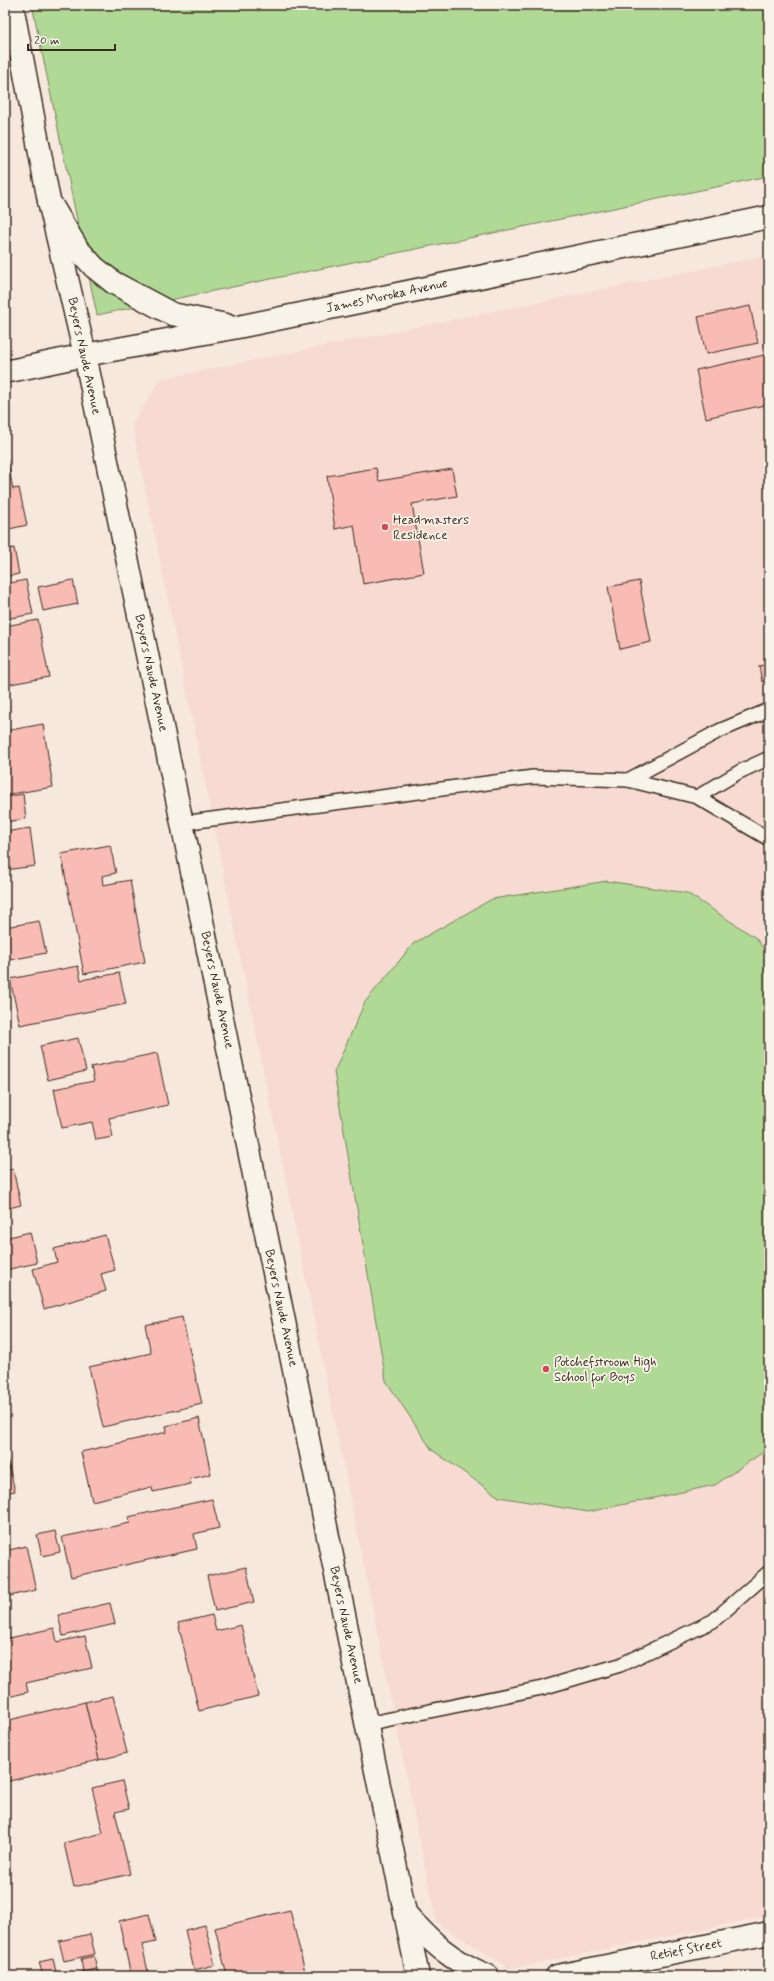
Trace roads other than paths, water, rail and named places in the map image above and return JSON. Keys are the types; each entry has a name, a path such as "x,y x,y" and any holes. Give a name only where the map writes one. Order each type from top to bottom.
{"street":[{"name":"Beyers Naude Avenue","path":"12,5 49,201 85,355 418,1976"},
{"path":"49,201 77,248 94,266 114,283 172,314 238,327"},
{"name":"James Moroka Avenue","path":"5,372 85,355 238,327 769,217"},
{"path":"405,1913 431,1941 449,1956 488,1976"},
{"name":"Retief Street","path":"557,1976 769,1933"}],"lane":[{"path":"628,780 719,731 769,710"},
{"path":"697,797 739,772 769,758"},
{"path":"182,822 533,777 628,780 697,797 769,839"},
{"path":"366,1724 542,1688 620,1665 714,1621 769,1572"}],"place":[{"name":"Headmasters Residence","path":"385,527"},
{"name":"Potchefstroom High School for Boys","path":"546,1369"}]}
